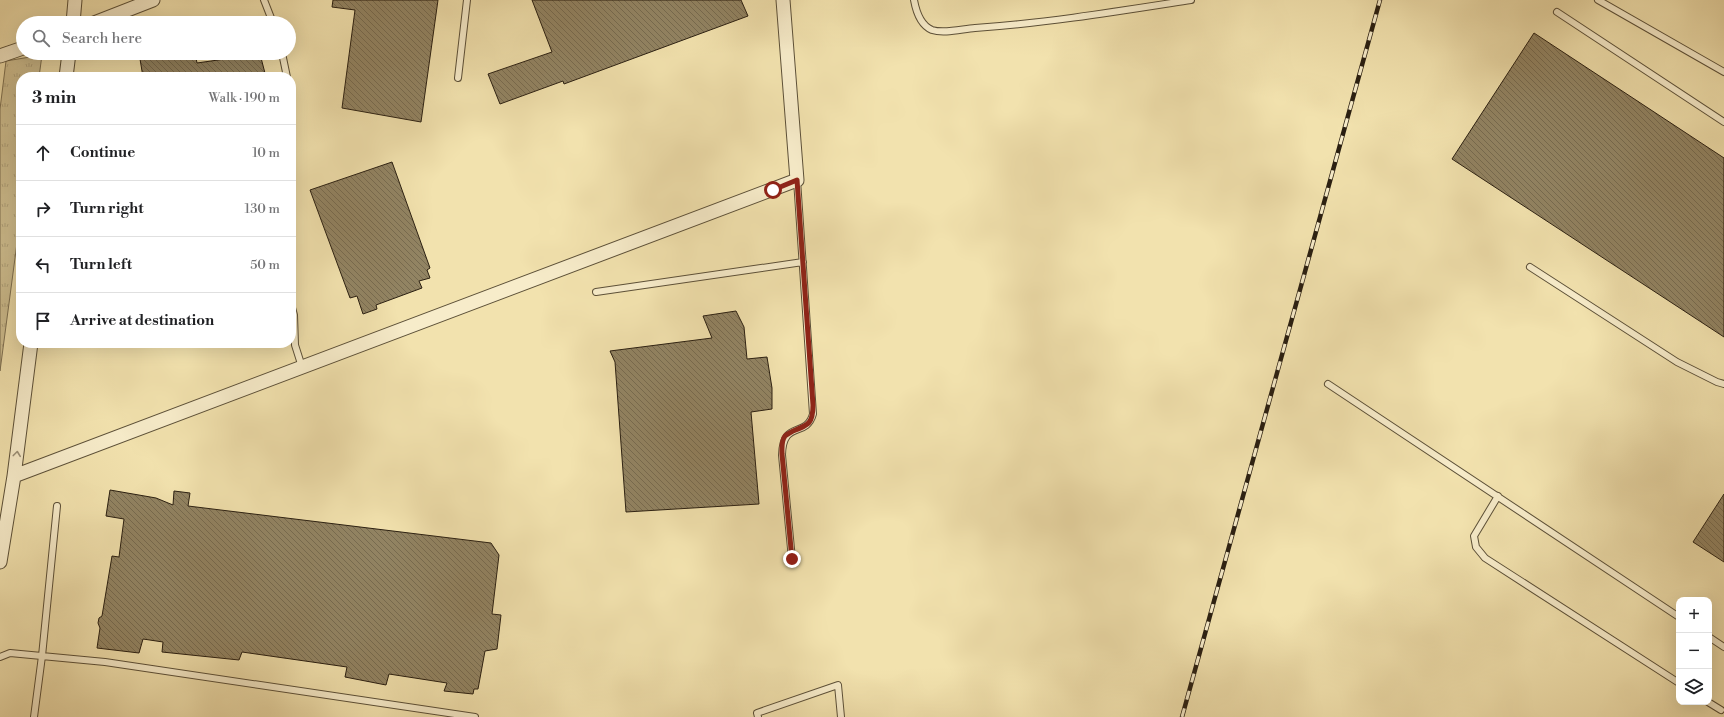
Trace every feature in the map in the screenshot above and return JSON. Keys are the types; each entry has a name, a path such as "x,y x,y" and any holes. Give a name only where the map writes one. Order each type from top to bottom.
{"street":[{"path":"74,16 75,0"},
{"path":"112,16 153,0"},
{"path":"14,476 797,180 783,0"},
{"path":"0,56 16,50"},
{"path":"67,72 68,60"},
{"path":"0,562 14,476 30,348"}],"lane":[{"path":"264,0 270,16"},
{"path":"458,78 467,0"},
{"path":"914,0 916,12 921,21 932,30 945,31 1002,26 1191,0"},
{"path":"1598,0 1724,72"},
{"path":"1557,12 1724,122"},
{"path":"283,60 286,72"},
{"path":"792,559 782,445 784,437 807,426 811,421 813,414 797,180"},
{"path":"596,292 803,262"},
{"path":"1530,268 1677,362 1724,384"},
{"path":"296,348 302,367"},
{"path":"1328,384 1676,615"},
{"path":"1498,496 1474,536 1476,547 1485,558 1676,681"},
{"path":"34,717 42,656 57,506"},
{"path":"1712,639 1724,646"},
{"path":"0,656 10,653 105,662 475,717"},
{"path":"758,717 757,713 838,685 841,717"},
{"path":"1712,704 1721,710"}],"green space":[{"path":"16,59 41,60 40,72 16,72 16,251 0,371 0,109 6,61"}],"building":[{"path":"333,0 438,0 421,122 342,108 355,10 332,7"},
{"path":"532,0 741,0 748,16 564,84 563,81 500,104 488,74 552,52"},
{"path":"1534,33 1724,158 1724,337 1452,159"},
{"path":"140,60 196,60 197,63 218,60 262,60 265,72 142,72"},
{"path":"392,162 430,268 427,270 430,278 419,281 422,288 376,305 377,309 363,314 357,296 350,298 310,190"},
{"path":"736,311 744,327 747,359 767,357 772,388 772,409 751,412 759,504 626,512 615,362 610,351 712,338 703,316"},
{"path":"110,490 156,498 173,505 174,491 190,493 188,506 491,543 499,555 492,614 501,615 497,649 485,651 478,689 474,689 473,694 444,691 447,683 389,674 386,685 345,677 347,667 242,652 239,660 162,652 163,642 143,639 139,653 97,648 100,628 98,623 99,618 102,616 112,556 119,557 124,519 106,516"},
{"path":"1724,494 1724,562 1693,542"}],"railway":[{"path":"1182,717 1380,0"}],"route":[{"path":"773,190 797,180 813,405 811,421 807,426 784,437 782,445 792,559"}]}
